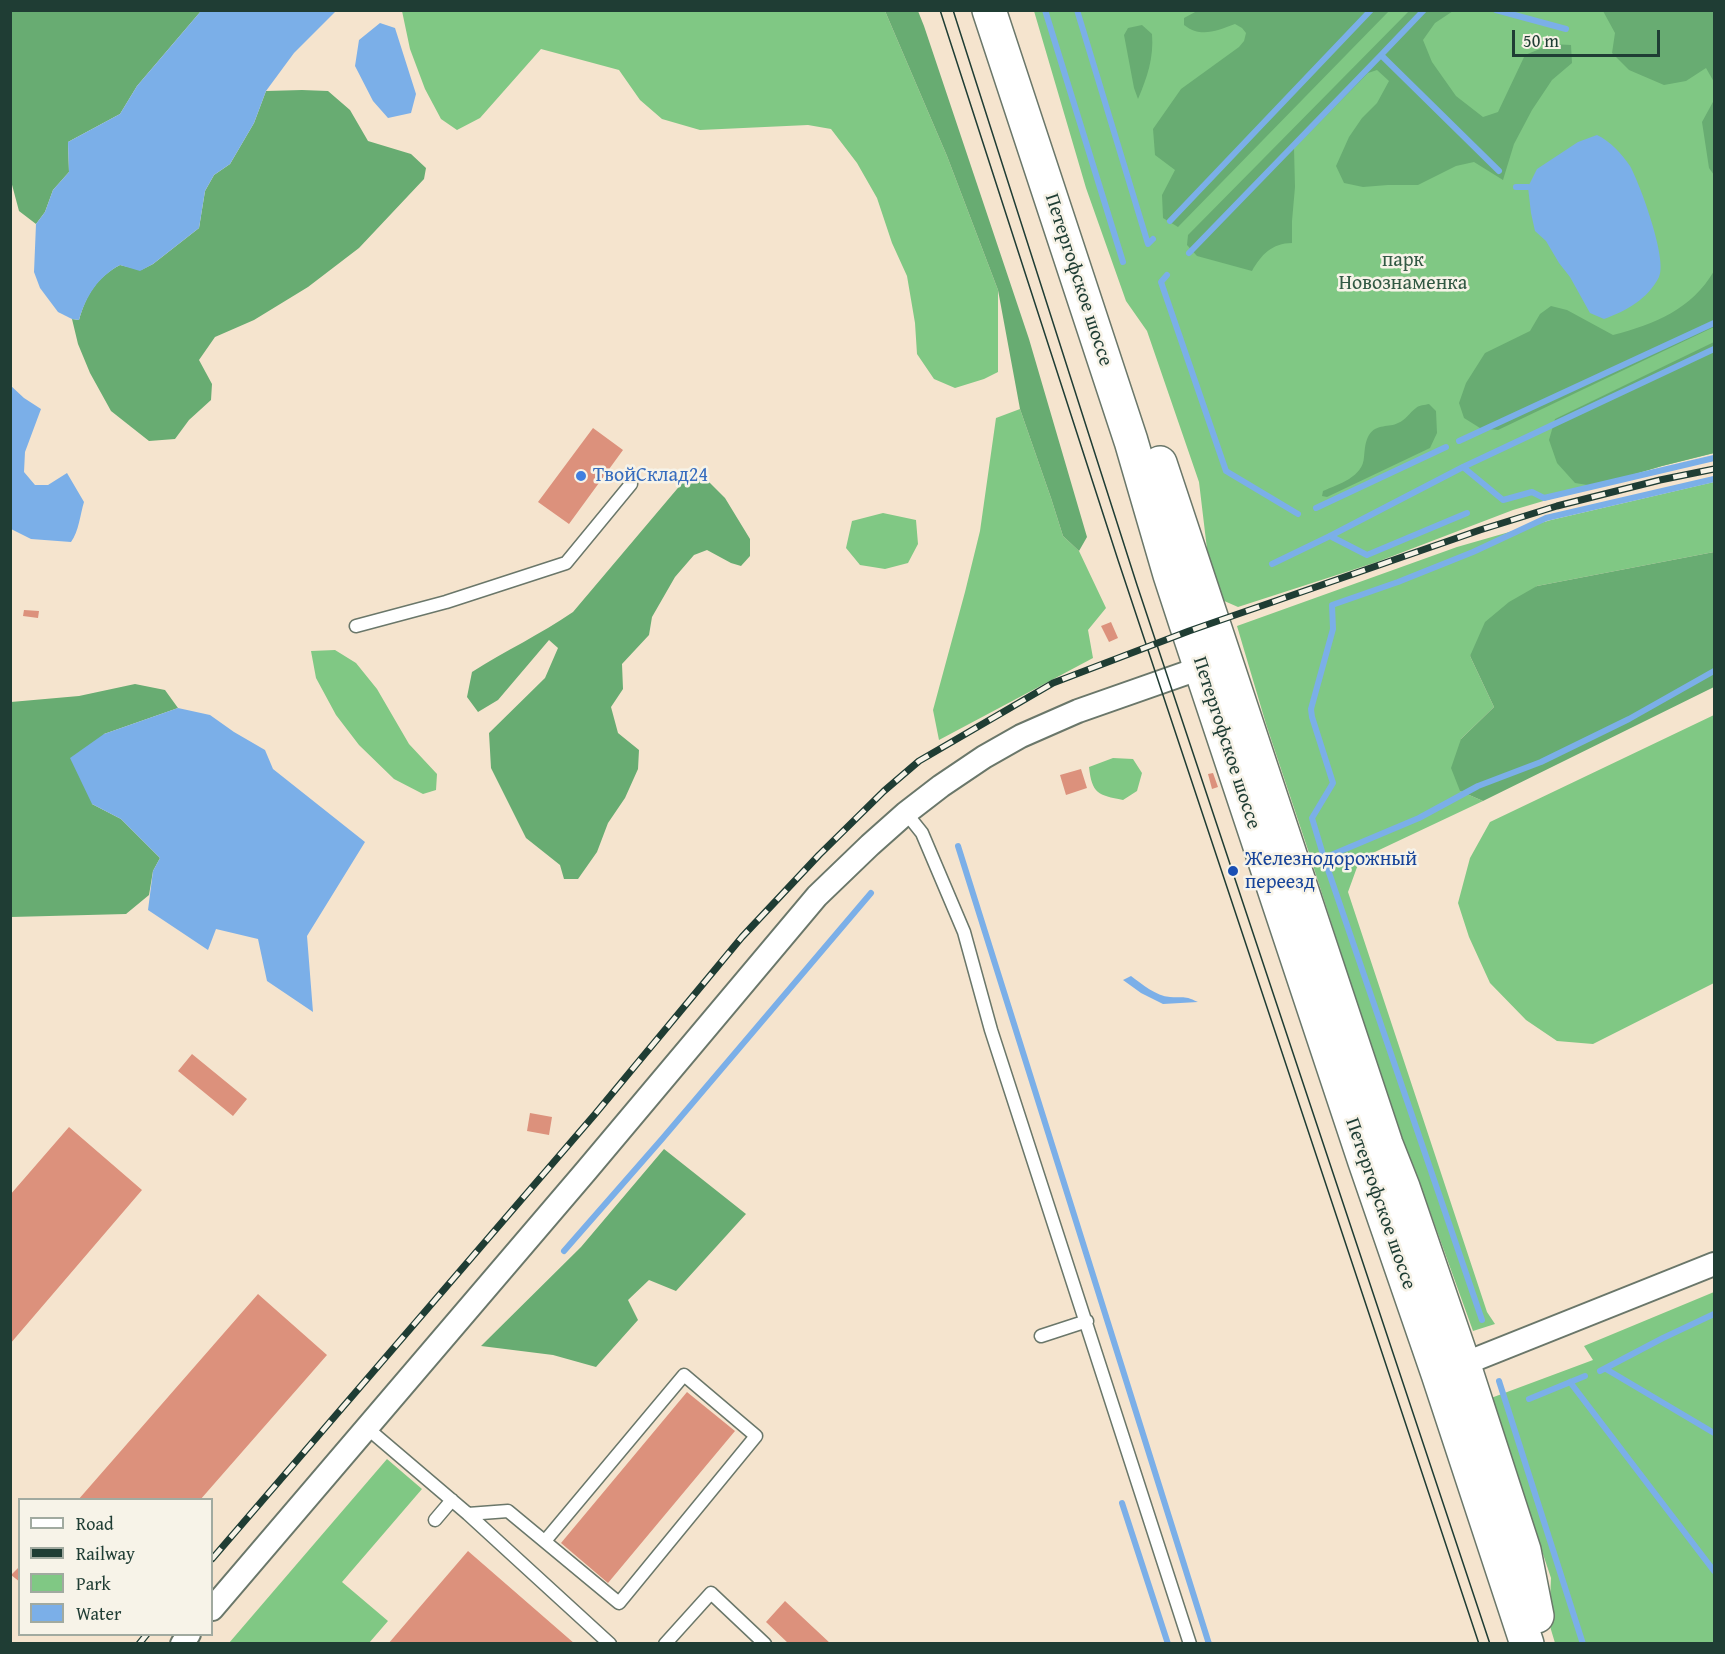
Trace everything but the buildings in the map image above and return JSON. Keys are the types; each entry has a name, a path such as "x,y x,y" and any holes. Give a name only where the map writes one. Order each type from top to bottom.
{"main road":[{"name":"Петергофское шоссе","path":"989,10 1124,418 1170,575 1213,664"},
{"name":"Петергофское шоссе","path":"1012,10 1365,1162 1524,1550 1537,1617 1546,1644"},
{"name":"Петергофское шоссе","path":"1451,1369 1527,1644"}],"street":[{"path":"213,1608 817,896 906,813 984,757 1021,736 1078,711 1213,664"},
{"path":"1451,1369 1714,1264"}],"lane":[{"path":"356,626 446,602 566,563 631,484"},
{"path":"906,813 922,833 964,932 991,1030 1190,1644"},
{"path":"1041,1336 1087,1321"},
{"path":"468,1514 508,1511 619,1603 756,1436 684,1375 545,1541"},
{"path":"367,1428 468,1514 610,1644"},
{"path":"435,1520 452,1500"},
{"path":"665,1644 711,1593 765,1644"}],"green space":[{"path":"1410,10 1453,11 1435,23 1423,40 1432,62 1456,96 1483,117 1498,112 1525,55 1552,44 1571,45 1572,63 1552,80 1532,110 1514,144 1503,180 1474,162 1456,166 1418,185 1363,187 1344,183 1336,166 1349,137 1362,118 1377,103 1389,81 1377,70 1368,73 1294,148 1295,187 1292,243 1279,245 1268,251 1252,271 1197,256 1187,245 1188,235"},
{"path":"11,11 201,11 137,86 120,114 68,142 69,172 53,190 45,212 36,224 19,211 11,181"},
{"path":"402,11 885,11 947,156 998,290 998,372 955,388 934,379 917,354 915,323 907,276 892,243 877,198 857,163 831,129 808,125 700,130 662,119 640,100 619,70 541,49 480,118 457,130 441,119 425,89 410,49"},
{"path":"885,11 918,11 924,26 1029,339 1087,537 1079,551 1063,536 1020,409 998,290 947,156"},
{"name":"парк Новознаменка","path":"1034,11 1714,11 1714,453 1513,510 1377,562 1238,607 1222,600 1207,549 1199,482 1147,331 1126,301 1086,188"},
{"path":"1197,11 1389,11 1178,227 1163,218 1162,195 1175,170 1155,155 1153,129 1181,89 1239,47 1246,33 1235,24 1209,32 1190,29 1184,25 1184,18"},
{"path":"1603,11 1714,11 1714,82 1706,68 1686,81 1664,85 1629,70 1612,53 1615,33"},
{"path":"1142,25 1152,34 1152,51 1147,76 1138,99 1124,35 1128,28"},
{"path":"266,91 328,91 350,110 368,141 411,154 426,168 424,179 359,248 308,287 254,320 215,337 199,360 212,384 211,400 189,420 175,439 149,441 111,411 90,373 78,344 72,319 79,320 85,303 105,275 120,265 141,270 153,264 199,228 205,191 214,175 230,164 254,123"},
{"path":"1714,100 1714,175 1709,168 1702,122"},
{"path":"1714,271 1714,327 1498,430 1480,428 1464,418 1459,403 1466,383 1485,353 1530,331 1540,314 1551,306 1567,310 1613,335 1643,326 1671,313 1695,295"},
{"path":"1714,342 1714,453 1594,486 1575,483 1557,463 1549,440 1555,419"},
{"path":"1429,404 1436,411 1437,433 1430,448 1327,497 1322,496 1323,491 1349,479 1359,470 1363,464 1367,440 1372,431 1401,422 1417,407"},
{"path":"1020,409 1063,536 1079,551 1106,608 1088,630 1093,658 939,740 933,710 980,531 996,418"},
{"path":"700,473 725,498 750,539 750,556 741,566 707,550 694,555 675,577 652,617 649,635 622,664 623,689 611,707 618,733 639,750 638,769 625,798 608,823 597,852 578,879 564,879 560,865 526,838 491,768 489,733 545,678 558,648 549,640 498,700 478,712 467,697 472,672 573,612 688,476"},
{"path":"1714,482 1714,552 1537,586 1470,656 1494,707 1461,739 1460,791 1483,801 1360,859 1348,892 1487,1312 1495,1324 1473,1331 1415,1170 1400,1138 1266,724 1237,626 1457,547 1551,520"},
{"path":"883,513 916,520 918,544 908,563 885,569 860,565 846,548 852,521"},
{"path":"1714,552 1714,687 1483,801 1460,791 1451,768 1461,739 1494,707 1470,656 1485,622 1509,602 1537,586"},
{"path":"335,650 356,663 377,689 409,744 437,774 436,790 423,794 394,779 359,745 336,715 316,678 311,651"},
{"path":"135,684 165,690 178,708 104,734 92,804 121,819 160,858 153,871 149,895 126,914 11,917 11,702 79,696"},
{"path":"1714,715 1714,983 1593,1044 1557,1041 1526,1020 1490,983 1469,937 1458,903 1470,858 1490,822"},
{"path":"1113,758 1133,759 1142,773 1137,791 1123,800 1098,792 1090,776 1089,767"},
{"path":"664,1149 746,1214 676,1291 649,1280 628,1300 638,1320 596,1367 553,1355 481,1346 581,1247"},
{"path":"1714,1292 1714,1643 1555,1643 1549,1623 1551,1578 1491,1398 1593,1360 1584,1346"},
{"path":"387,1459 422,1489 342,1582 388,1621 369,1643 229,1643"}],"water":[{"path":"201,11 336,11 294,53 266,91 254,123 230,164 214,175 205,191 199,228 153,264 140,271 120,265 105,275 85,303 79,320 72,319 58,312 40,288 34,272 36,224 45,212 53,190 69,172 68,142 120,114 137,86"},
{"path":"380,23 395,28 416,94 411,113 388,118 373,101 355,66 359,40"},
{"path":"1597,135 1619,152 1630,166 1652,222 1661,268 1659,277 1643,298 1604,319 1590,313 1546,241 1535,231 1528,187 1537,169 1578,142"},
{"path":"10,385 41,409 25,452 24,472 35,485 48,485 67,473 84,502 78,528 71,542 31,539 11,529"},
{"path":"178,708 210,715 265,750 273,769 365,842 307,936 313,1012 267,981 258,939 216,929 208,950 148,910 153,871 160,858 121,819 92,804 70,758 104,734"},
{"path":"1131,976 1160,994 1198,1002 1163,1004 1141,993 1123,980"}],"waterway":[{"path":"1045,10 1123,262"},
{"path":"1077,10 1148,244 1153,239"},
{"path":"1170,221 1371,10"},
{"path":"1381,55 1424,10"},
{"path":"1496,10 1566,29"},
{"path":"1189,253 1381,55 1499,171"},
{"path":"1516,187 1528,187"},
{"path":"1167,275 1161,282 1226,471 1298,514"},
{"path":"1459,441 1714,323"},
{"path":"1272,564 1463,467 1714,349"},
{"path":"1316,508 1446,447"},
{"path":"1463,467 1503,500 1532,492 1544,498 1714,458"},
{"path":"1482,1320 1312,818 1333,783 1311,709 1333,629 1332,605 1473,552 1546,518 1714,479"},
{"path":"1330,536 1367,555 1467,513"},
{"path":"1324,858 1419,818 1478,786 1541,762 1629,719 1714,671"},
{"path":"958,846 1209,1644"},
{"path":"564,1251 871,893"},
{"path":"1600,1371 1714,1314"},
{"path":"1606,1369 1714,1433"},
{"path":"1529,1399 1585,1376"},
{"path":"1499,1381 1583,1644"},
{"path":"1570,1382 1714,1571"},
{"path":"1122,1503 1168,1644"}],"tram line":[{"path":"940,10 1118,560 1479,1644"},
{"path":"953,10 1137,585 1490,1644"}],"railway":[{"path":"213,1558 596,1113 742,937 819,855 884,791 919,761 1053,683 1189,631 1480,530 1557,506 1714,469"},
{"path":"139,1644 145,1636"}],"place":[{"name":"ТвойСклад24","path":"581,476"},
{"name":"Железнодорожный переезд","path":"1233,871"}]}
